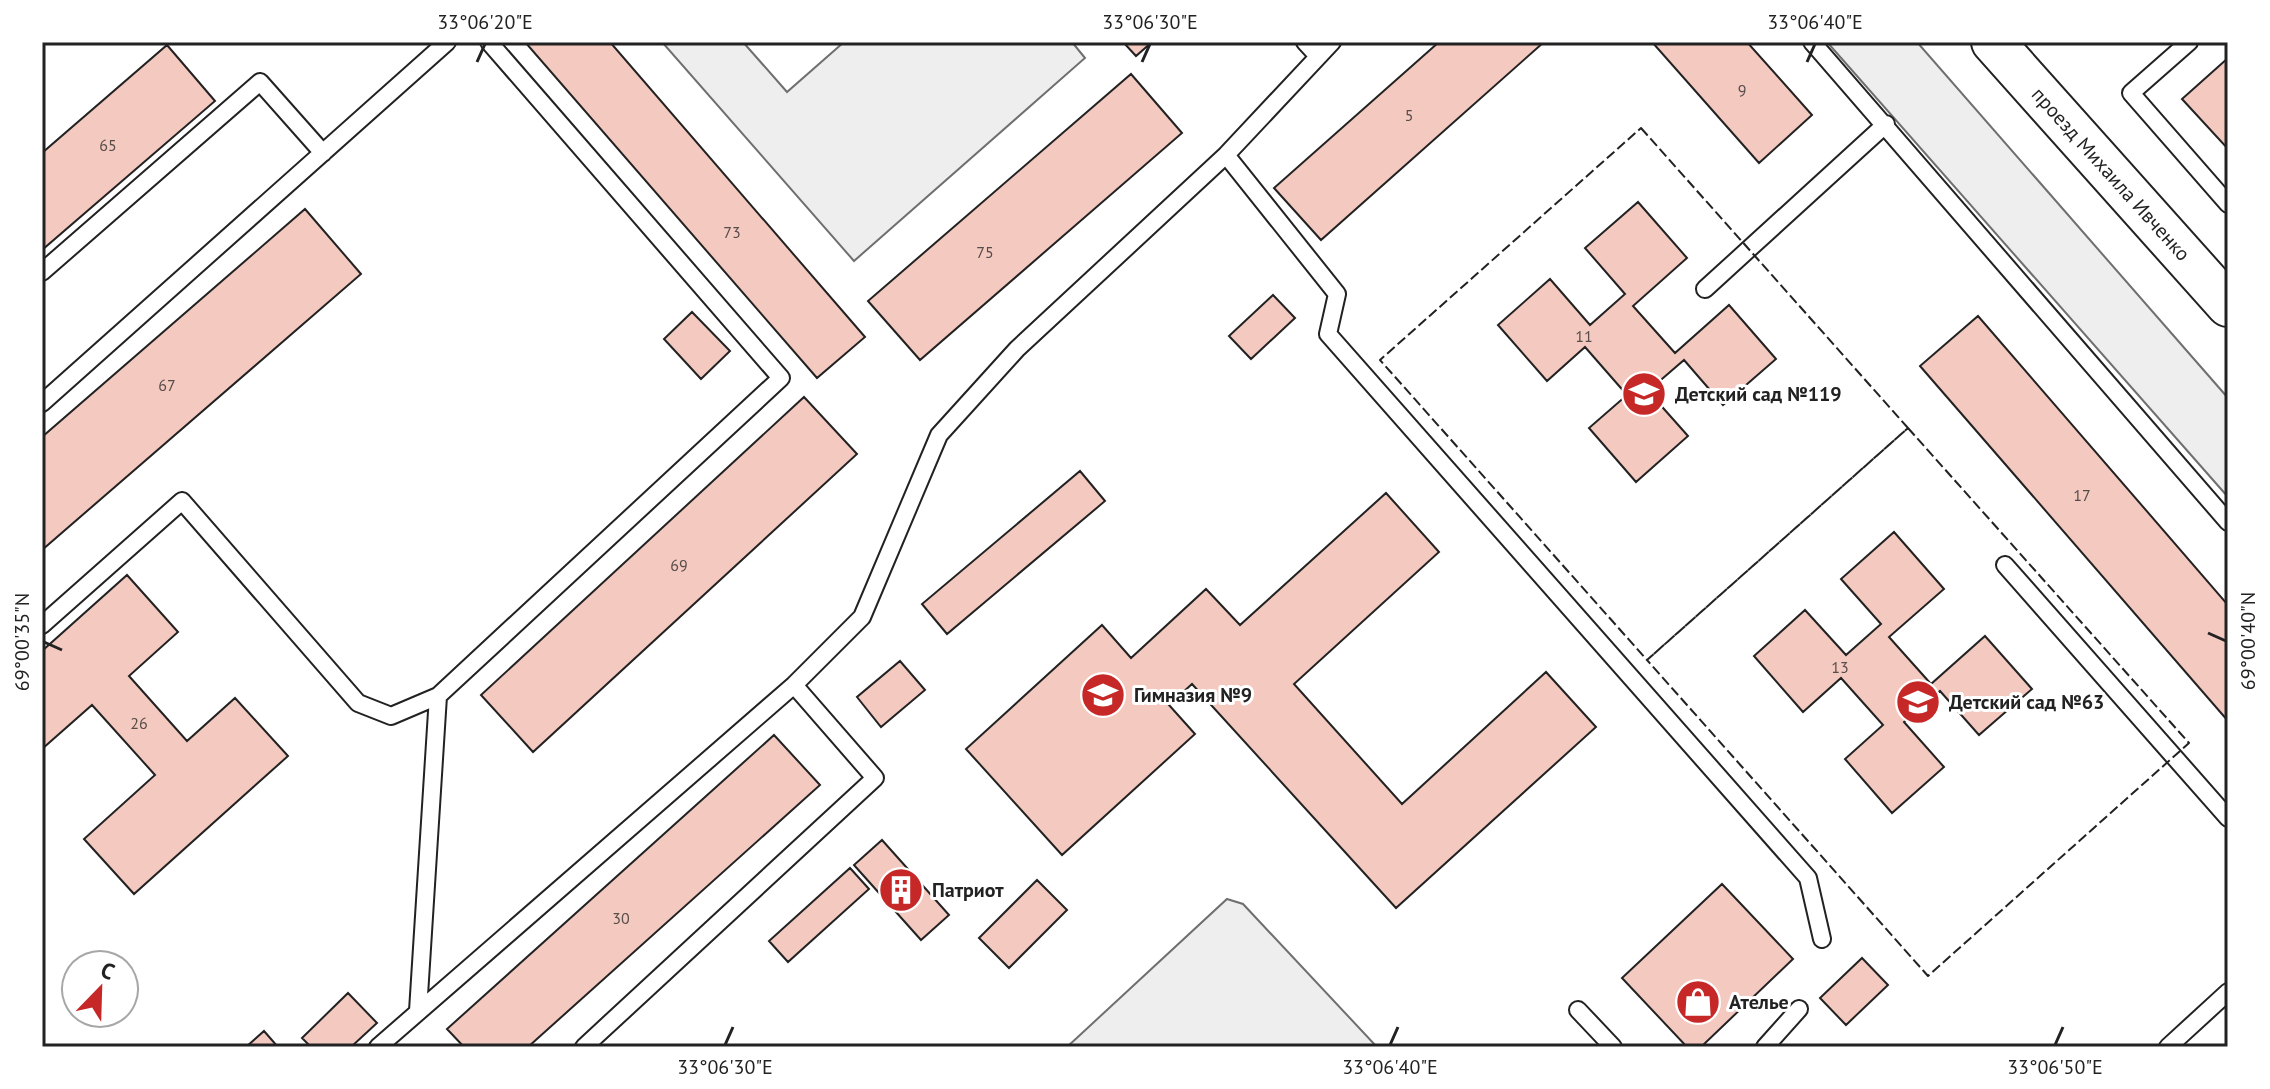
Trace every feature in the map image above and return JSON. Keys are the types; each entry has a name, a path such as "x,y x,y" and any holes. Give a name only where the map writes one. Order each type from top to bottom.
{"street":[{"name":"проезд Михаила Ивченко","path":"2007,47 2226,300"}],"lane":[{"path":"42,403 447,42"},
{"path":"42,625 182,501 358,703 391,716 438,696 781,378 489,42"},
{"path":"1305,42 1317,55"},
{"path":"378,1047 794,685 862,617 939,435 1017,349 1226,155 1332,42"},
{"path":"1812,42 2228,522"},
{"path":"2189,42 2131,93 2228,204"},
{"path":"42,272 260,82 323,153"},
{"path":"1705,289 1886,124"},
{"path":"1226,155 1337,294 1328,334 1808,878 1822,939"},
{"path":"2005,565 2228,818"},
{"path":"584,1047 875,778 794,685"},
{"path":"418,1011 438,696"},
{"path":"2168,1047 2228,992"},
{"path":"1765,1047 1799,1009"},
{"path":"1578,1010 1613,1047"}],"shaded area":[{"path":"662,42 743,42 787,92 844,42 1072,42 1085,58 854,261"},
{"path":"1827,42 1917,42 2228,398 2228,497"},
{"path":"1227,899 1243,904 1377,1047 1067,1047"}],"building":[{"path":"525,42 610,42 865,337 817,378"},
{"path":"1123,42 1152,42 1136,56"},
{"path":"1439,42 1544,42 1321,240 1274,188"},
{"path":"1652,42 1747,42 1812,115 1759,163"},
{"path":"167,45 215,101 42,250 42,153"},
{"path":"2228,58 2228,149 2182,99"},
{"path":"1131,74 1182,133 920,360 868,301"},
{"path":"1638,202 1687,258 1633,306 1675,353 1729,305 1776,359 1723,405 1684,360 1648,391 1688,436 1636,482 1589,428 1627,395 1585,347 1547,381 1498,325 1550,279 1590,325 1625,294 1585,248"},
{"path":"305,209 361,274 42,550 42,437"},
{"path":"1273,295 1295,318 1251,359 1229,336"},
{"path":"692,312 730,351 701,379 664,339"},
{"path":"1978,316 2228,605 2228,721 1920,366"},
{"path":"804,397 857,454 533,752 481,695"},
{"path":"1080,471 1105,501 947,634 922,604"},
{"name":"Гимназия №9","path":"1386,493 1439,552 1294,684 1402,804 1546,672 1596,727 1396,908 1192,684 1169,705 1195,734 1062,855 966,749 1102,625 1131,658 1206,589 1240,625"},
{"path":"1894,532 1944,589 1889,637 1931,684 1985,636 2032,689 1979,735 1940,691 1904,722 1944,767 1892,813 1845,759 1883,725 1841,678 1803,712 1754,656 1805,610 1846,655 1881,624 1841,579"},
{"path":"127,575 178,632 129,676 187,741 235,698 288,756 134,894 84,839 155,775 92,705 42,749 42,651"},
{"path":"900,661 925,690 881,727 857,697"},
{"path":"774,735 820,785 528,1047 464,1047 447,1029"},
{"name":"Патриот","path":"882,840 949,915 921,940 854,865"},
{"path":"850,868 869,889 788,962 769,941"},
{"path":"1037,880 1067,910 1009,968 979,938"},
{"path":"1722,884 1793,959 1701,1047 1687,1047 1622,978"},
{"path":"1862,958 1888,985 1846,1025 1820,998"},
{"path":"348,993 377,1023 351,1047 311,1047 302,1038"},
{"path":"264,1031 278,1047 246,1047"}],"fence":[{"path":"1641,128 1908,428 1647,660 1380,360 1641,128"},
{"path":"1908,428 2189,743 1928,976 1647,660 1908,428"}],"place":[{"name":"Детский сад №119","path":"1644,394"},
{"name":"Гимназия №9","path":"1103,695"},
{"name":"Детский сад №63","path":"1918,702"},
{"name":"Патриот","path":"901,890"},
{"name":"Ателье","path":"1698,1002"}]}
